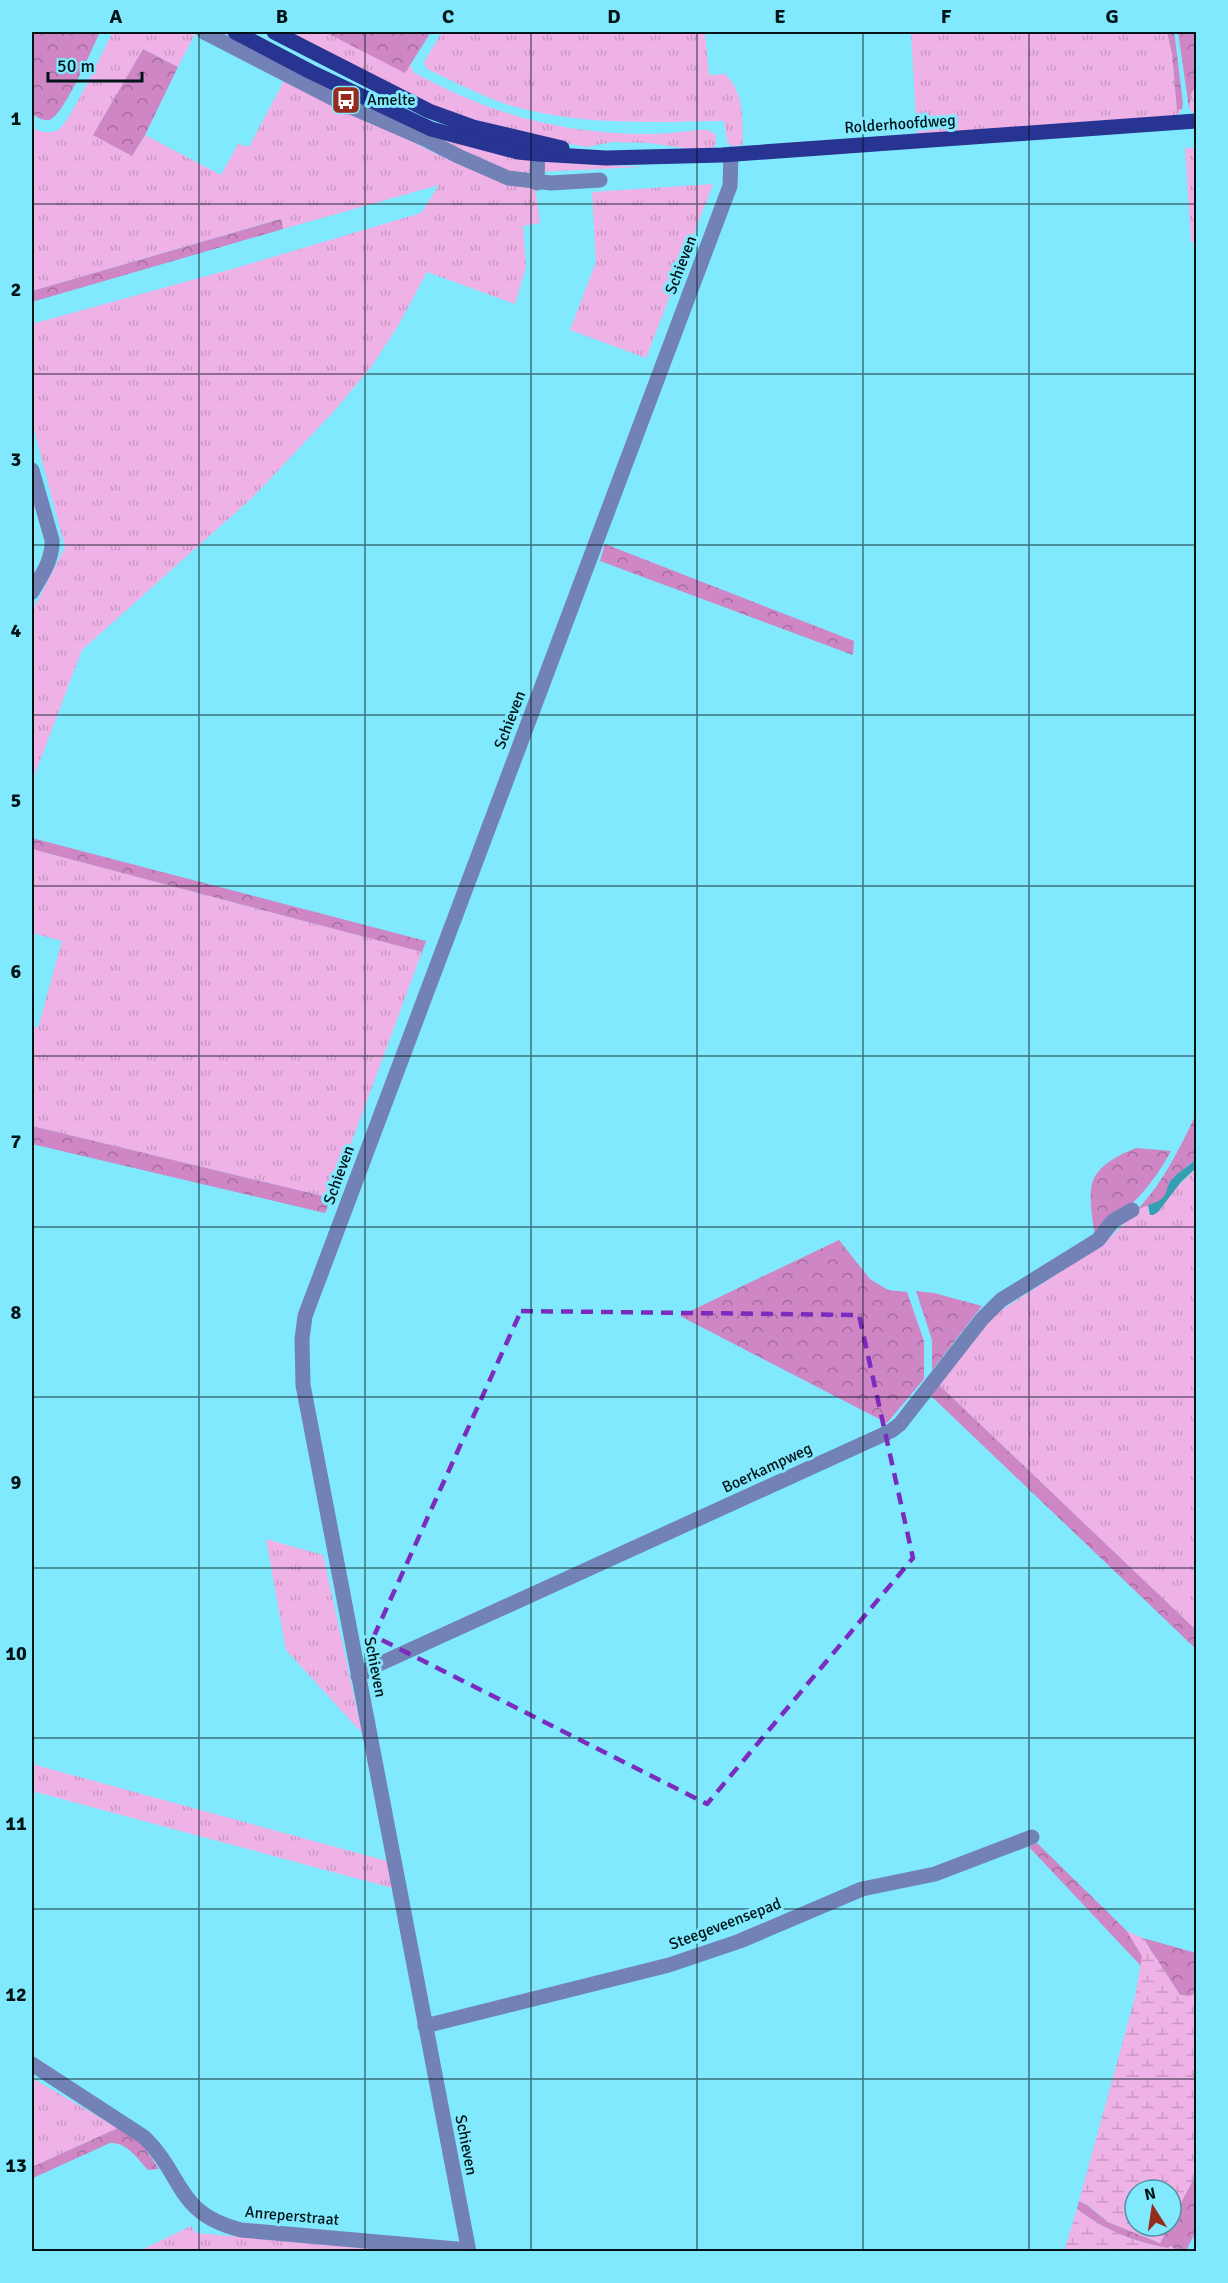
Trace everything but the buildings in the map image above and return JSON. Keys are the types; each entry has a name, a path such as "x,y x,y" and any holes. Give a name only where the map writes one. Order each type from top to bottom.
{"main road":[{"name":"Rolderhoofdweg","path":"235,32 311,72 431,129 518,152 538,148"},
{"name":"Rolderhoofdweg","path":"274,32 429,111 538,148 606,158 731,154 1197,121"}],"street":[{"path":"204,32 342,104 425,139 508,178 537,183 600,180"},
{"path":"537,183 538,148"},
{"name":"Schieven","path":"469,2251 303,1385 302,1339 305,1316 726,197 731,177 731,154"},
{"path":"32,470 52,548 51,557 32,592"},
{"name":"Boerkampweg","path":"358,1676 375,1666 891,1431 900,1424 982,1319 1001,1300 1098,1240 1113,1221 1132,1210"},
{"name":"Steegeveensepad","path":"425,2026 669,1965 740,1941 862,1889 935,1874 1032,1837"},
{"name":"Anreperstraat","path":"32,2064 144,2137 154,2147 186,2198 207,2218 220,2224 241,2230 469,2251"}],"highlighted area":[{"path":"521,1311 859,1315 913,1558 707,1804 374,1636"}],"green space":[{"path":"32,32 100,32 70,95 55,116 49,120 32,114"},
{"path":"113,32 196,32 178,67 143,49 94,134 132,156 145,135 221,175 238,144 249,147 285,79 451,161 535,187 540,223 523,226 526,267 515,304 427,272 398,326 371,367 336,409 254,496 82,650 32,782 32,612 65,547 32,422 32,324 232,269 421,213 439,185 283,229 280,219 32,291 32,128 51,132 63,125 78,101"},
{"path":"289,32 325,32 405,72 411,65 413,72 440,86 520,117 575,129 604,132 652,134 708,130 716,135 716,144 713,148 691,149 649,143 613,142 586,147 469,119 434,106"},
{"path":"325,32 431,32 405,73"},
{"path":"442,32 705,32 709,75 725,74 736,89 741,107 743,145 731,146 727,142 724,121 591,120 538,112 501,102 427,69 424,62"},
{"path":"911,32 1167,32 1172,54 1177,109 1182,109 1176,117 917,134"},
{"path":"1167,32 1174,32 1175,38 1183,104 1182,109 1177,110 1172,54"},
{"path":"1178,32 1196,32 1196,85 1191,94 1189,108"},
{"path":"143,49 178,67 145,135 132,156 93,135"},
{"path":"1196,85 1195,116 1189,108 1191,94"},
{"path":"426,132 556,162 643,167 513,173 471,158"},
{"path":"1185,148 1196,148 1196,244 1191,242"},
{"path":"713,184 646,358 570,330 596,262 592,192"},
{"path":"281,219 283,229 32,302 32,291"},
{"path":"605,544 854,641 853,655 600,561"},
{"path":"32,838 426,941 422,952 32,849"},
{"path":"32,849 422,952 331,1198 32,1126 32,1028 33,1026 38,1028 62,941 32,933"},
{"path":"1196,1114 1196,1159 1175,1176 1169,1183 1166,1195 1158,1202 1138,1209 1164,1176"},
{"path":"32,1126 331,1198 325,1213 32,1144"},
{"path":"1136,1148 1171,1151 1147,1188 1095,1236 1091,1198 1094,1178 1107,1163"},
{"path":"1196,1168 1196,1630 938,1384 994,1315 1105,1243 1138,1209 1148,1205 1148,1212 1161,1209 1169,1195"},
{"path":"839,1240 870,1279 888,1290 907,1292 924,1341 924,1379 887,1423 680,1316"},
{"path":"916,1291 934,1293 982,1306 932,1370 932,1340"},
{"path":"938,1384 1196,1630 1196,1649 930,1395"},
{"path":"266,1539 323,1555 362,1733 286,1650"},
{"path":"32,1764 387,1861 392,1888 32,1791"},
{"path":"1037,1843 1127,1931 1142,1956 1141,1966 1029,1847"},
{"path":"1127,1931 1143,1938 1180,1995 1190,1996 1196,1993 1196,2174 1183,2199 1183,2178 1123,2178 1123,2228 1108,2222 1088,2205 1079,2201 1135,1997 1142,1956"},
{"path":"1143,1938 1196,1953 1196,1993 1190,1996 1180,1995"},
{"path":"32,2078 118,2128 32,2167"},
{"path":"118,2128 143,2145 159,2169 148,2170 127,2148 110,2143 33,2178 32,2167"},
{"path":"1196,2174 1196,2231 1186,2251 1177,2251 1171,2246 1168,2248 1156,2246 1130,2238 1148,2238 1160,2243 1163,2238 1183,2238 1183,2199"},
{"path":"1079,2201 1087,2205 1108,2222 1123,2228 1123,2235 1097,2223 1077,2209"},
{"path":"1077,2209 1097,2223 1123,2235 1123,2238 1168,2248 1171,2246 1177,2251 1064,2251"},
{"path":"191,2226 196,2233 403,2251 137,2252"},
{"path":"1148,2238 1163,2238 1160,2243"}],"water":[{"path":"1196,1159 1196,1168 1181,1182 1158,1212 1150,1215 1148,1205 1161,1199 1173,1178"}],"place":[{"name":"Amelte","path":"346,100"}]}
